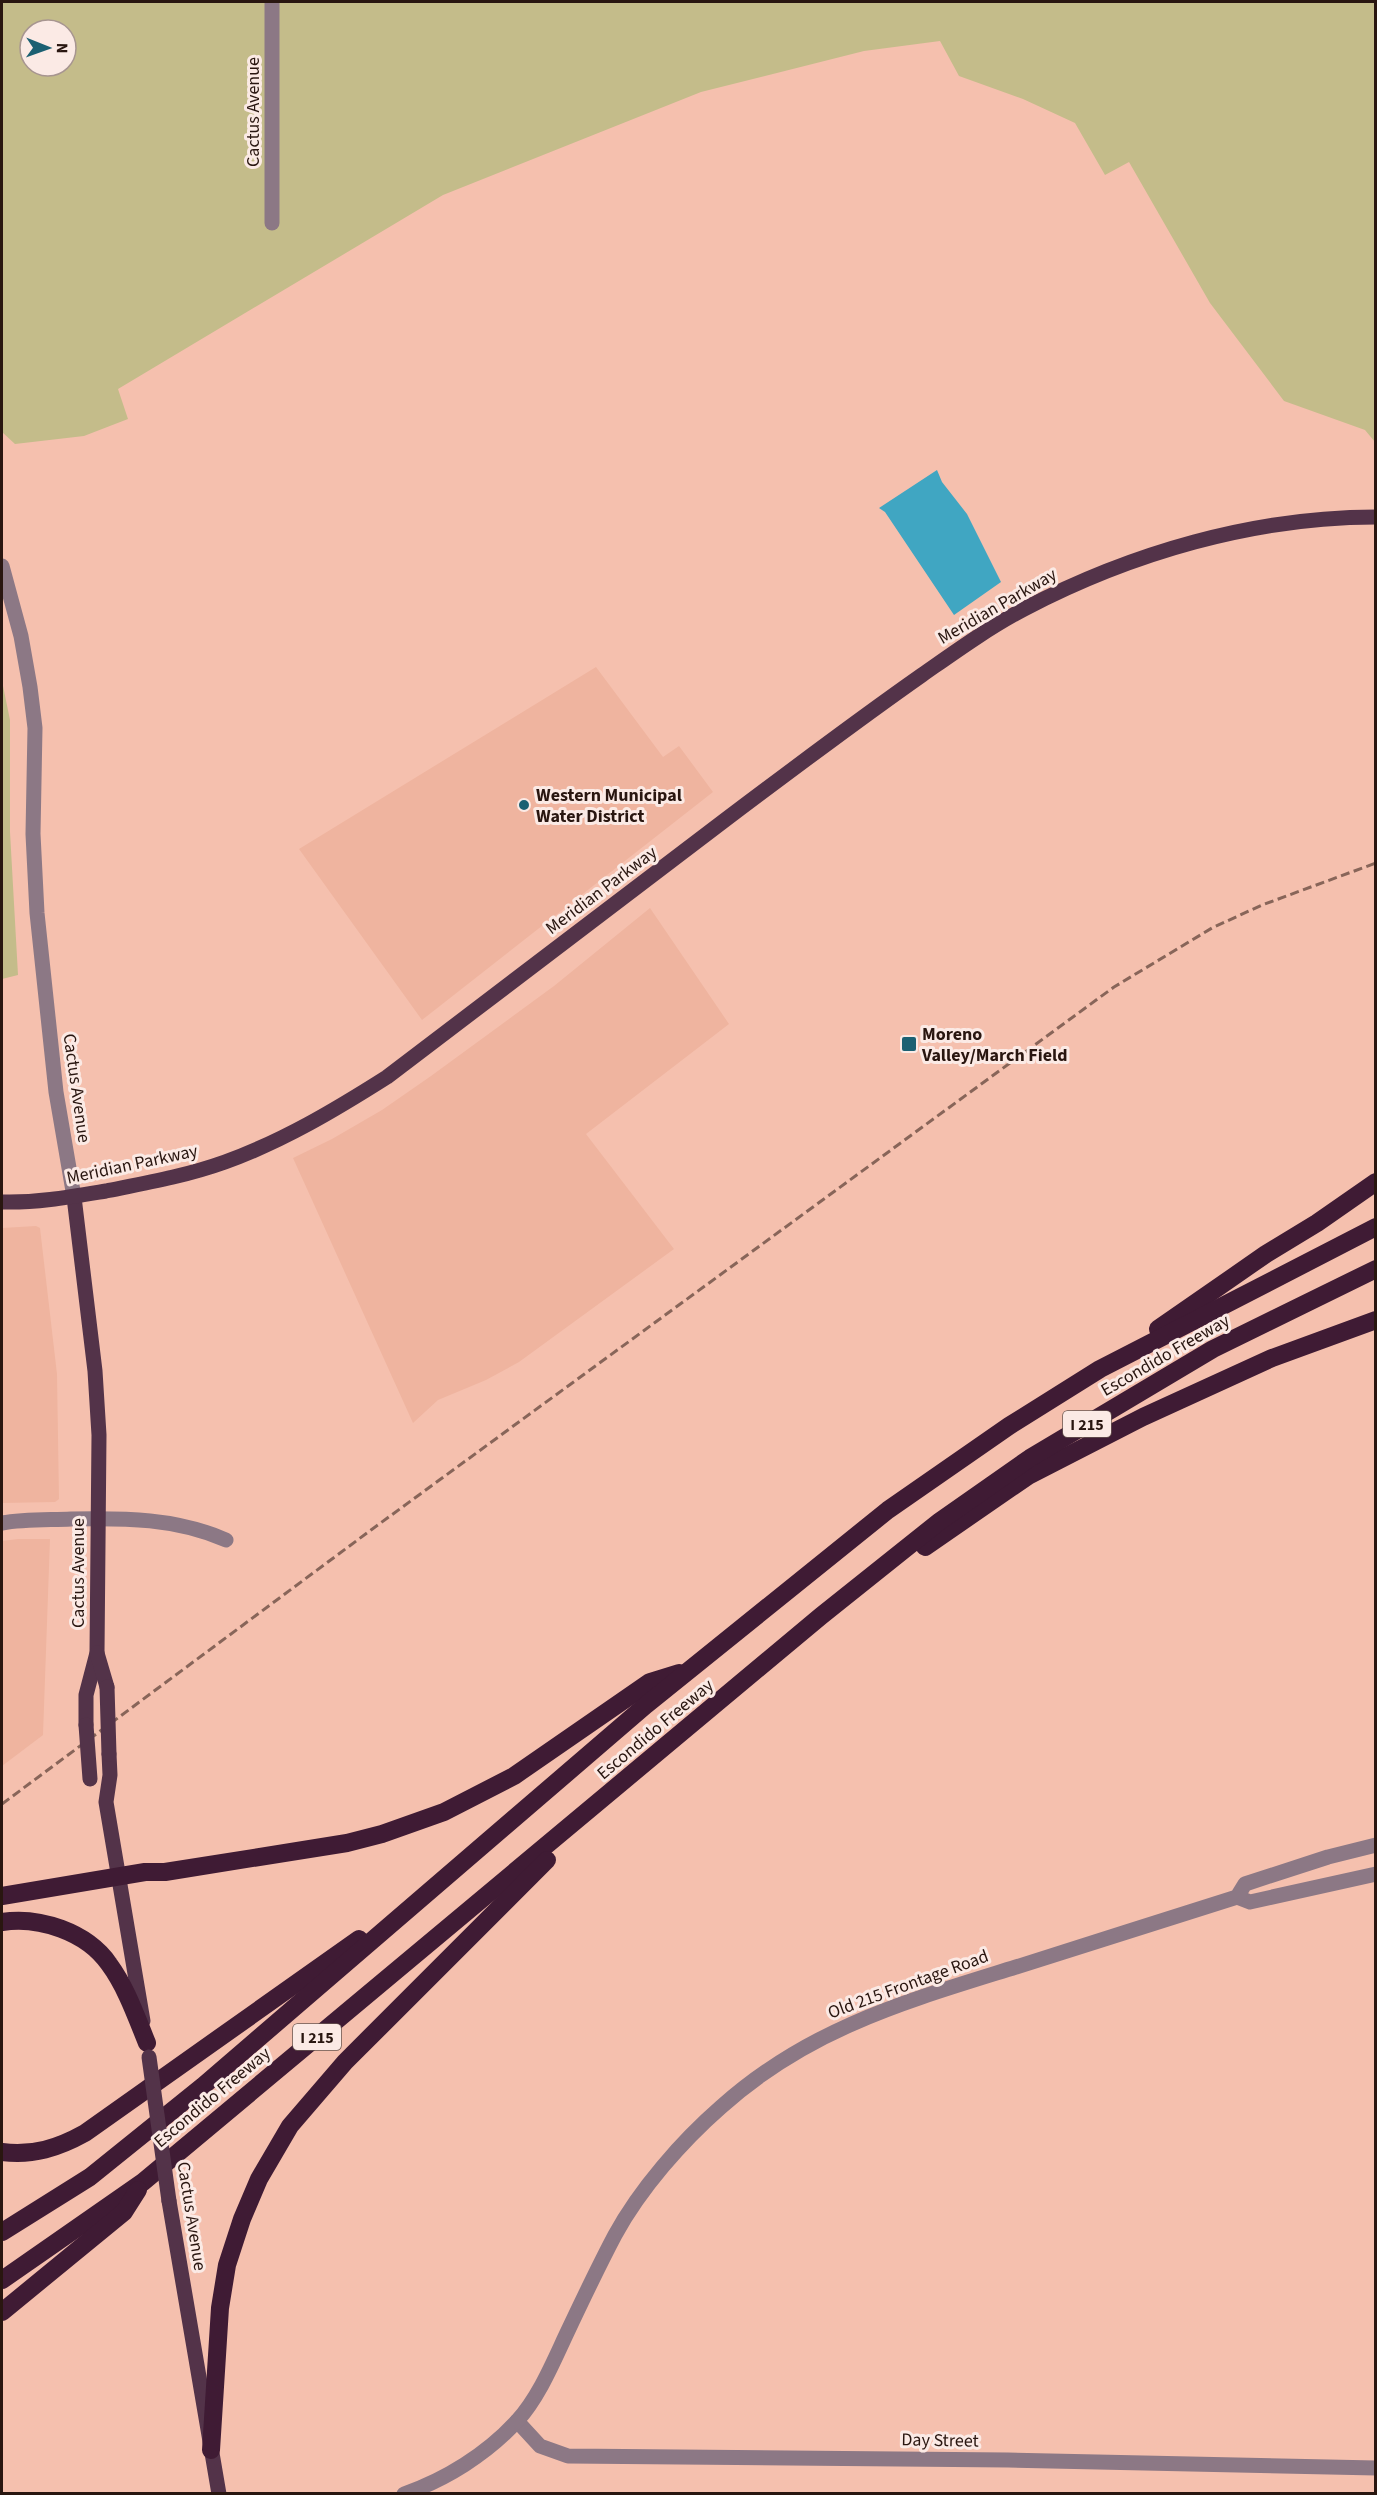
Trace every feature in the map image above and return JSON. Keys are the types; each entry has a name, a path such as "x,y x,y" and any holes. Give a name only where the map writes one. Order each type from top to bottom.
{"highway":[{"path":"1100,1369 1266,1254 1376,1182"},
{"name":"Escondido Freeway","path":"2,2232 90,2177 212,2078 689,1670 888,1510 1009,1426 1100,1369 1376,1227"},
{"name":"Escondido Freeway","path":"2,2280 143,2182 821,1616 940,1521 1030,1458 1213,1349 1376,1269"},
{"path":"821,1616 1028,1476 1143,1417 1272,1358 1376,1320"},
{"path":"2,1896 145,1872 165,1872 318,1849 347,1843 417,1822 444,1812 514,1776 650,1682 689,1670"},
{"path":"211,2450 220,2308 227,2265 242,2219 259,2179 290,2126 345,2062 624,1782"},
{"path":"2,2152 33,2153 51,2149 85,2133 293,1987 468,1860"},
{"path":"2,1922 33,1922 51,1925 84,1941 108,1961 118,1978 148,2050"},
{"path":"2,2312 124,2212 143,2182"}],"main road":[{"name":"Meridian Parkway","path":"2,1202 51,1202 163,1180 224,1162 289,1134 342,1105 387,1077 879,704 973,639 1023,609 1127,563 1220,536 1304,521 1376,517"},
{"name":"Cactus Avenue","path":"74,1197 99,1435 98,1653 107,1687 110,1775 106,1802 148,2050 169,2201 219,2493"},
{"name":"Cactus Avenue","path":"98,1653 86,1695 86,1737 90,1779 106,1802"}],"street":[{"name":"Cactus Avenue","path":"272,2 272,224"},
{"name":"Cactus Avenue","path":"2,566 21,636 32,708 35,757 33,834 37,913 56,1092 74,1197"},
{"path":"2,1522 98,1519 161,1521 188,1526 226,1540"},
{"name":"Old 215 Frontage Road","path":"1237,1897 1245,1884 1328,1857 1376,1845"},
{"name":"Old 215 Frontage Road","path":"404,2493 452,2472 480,2453 517,2421 548,2374 616,2233 653,2179 687,2138 755,2078 797,2051 842,2026 924,1996 1237,1897 1250,1902 1376,1874"},
{"name":"Day Street","path":"517,2421 540,2446 568,2456 1008,2460 1376,2468"}],"shaded area":[{"path":"2,2 1375,2 1375,442 1365,430 1284,401 1210,303 1129,162 1105,175 1075,123 1023,99 959,76 940,41 864,51 701,92 443,195 118,389 128,419 84,436 15,444 2,432"},
{"path":"596,667 663,757 679,746 713,792 422,1020 299,849"},
{"path":"2,681 10,720 10,832 18,975 2,979"},
{"path":"650,908 729,1024 586,1134 674,1249 519,1362 486,1380 438,1400 413,1423 293,1158 382,1110 431,1076 554,986"},
{"path":"36,1226 40,1228 57,1374 59,1499 55,1502 2,1503 2,1228"},
{"path":"50,1539 43,1735 2,1766 2,1541"}],"water":[{"path":"937,470 942,482 967,514 1001,582 954,615 885,512 879,508"}],"railway":[{"path":"2,1804 371,1530 1114,987 1212,928 1262,905 1376,863"}],"place":[{"name":"Western Municipal Water District","path":"524,805"},
{"name":"Moreno Valley/March Field","path":"909,1044"}]}
